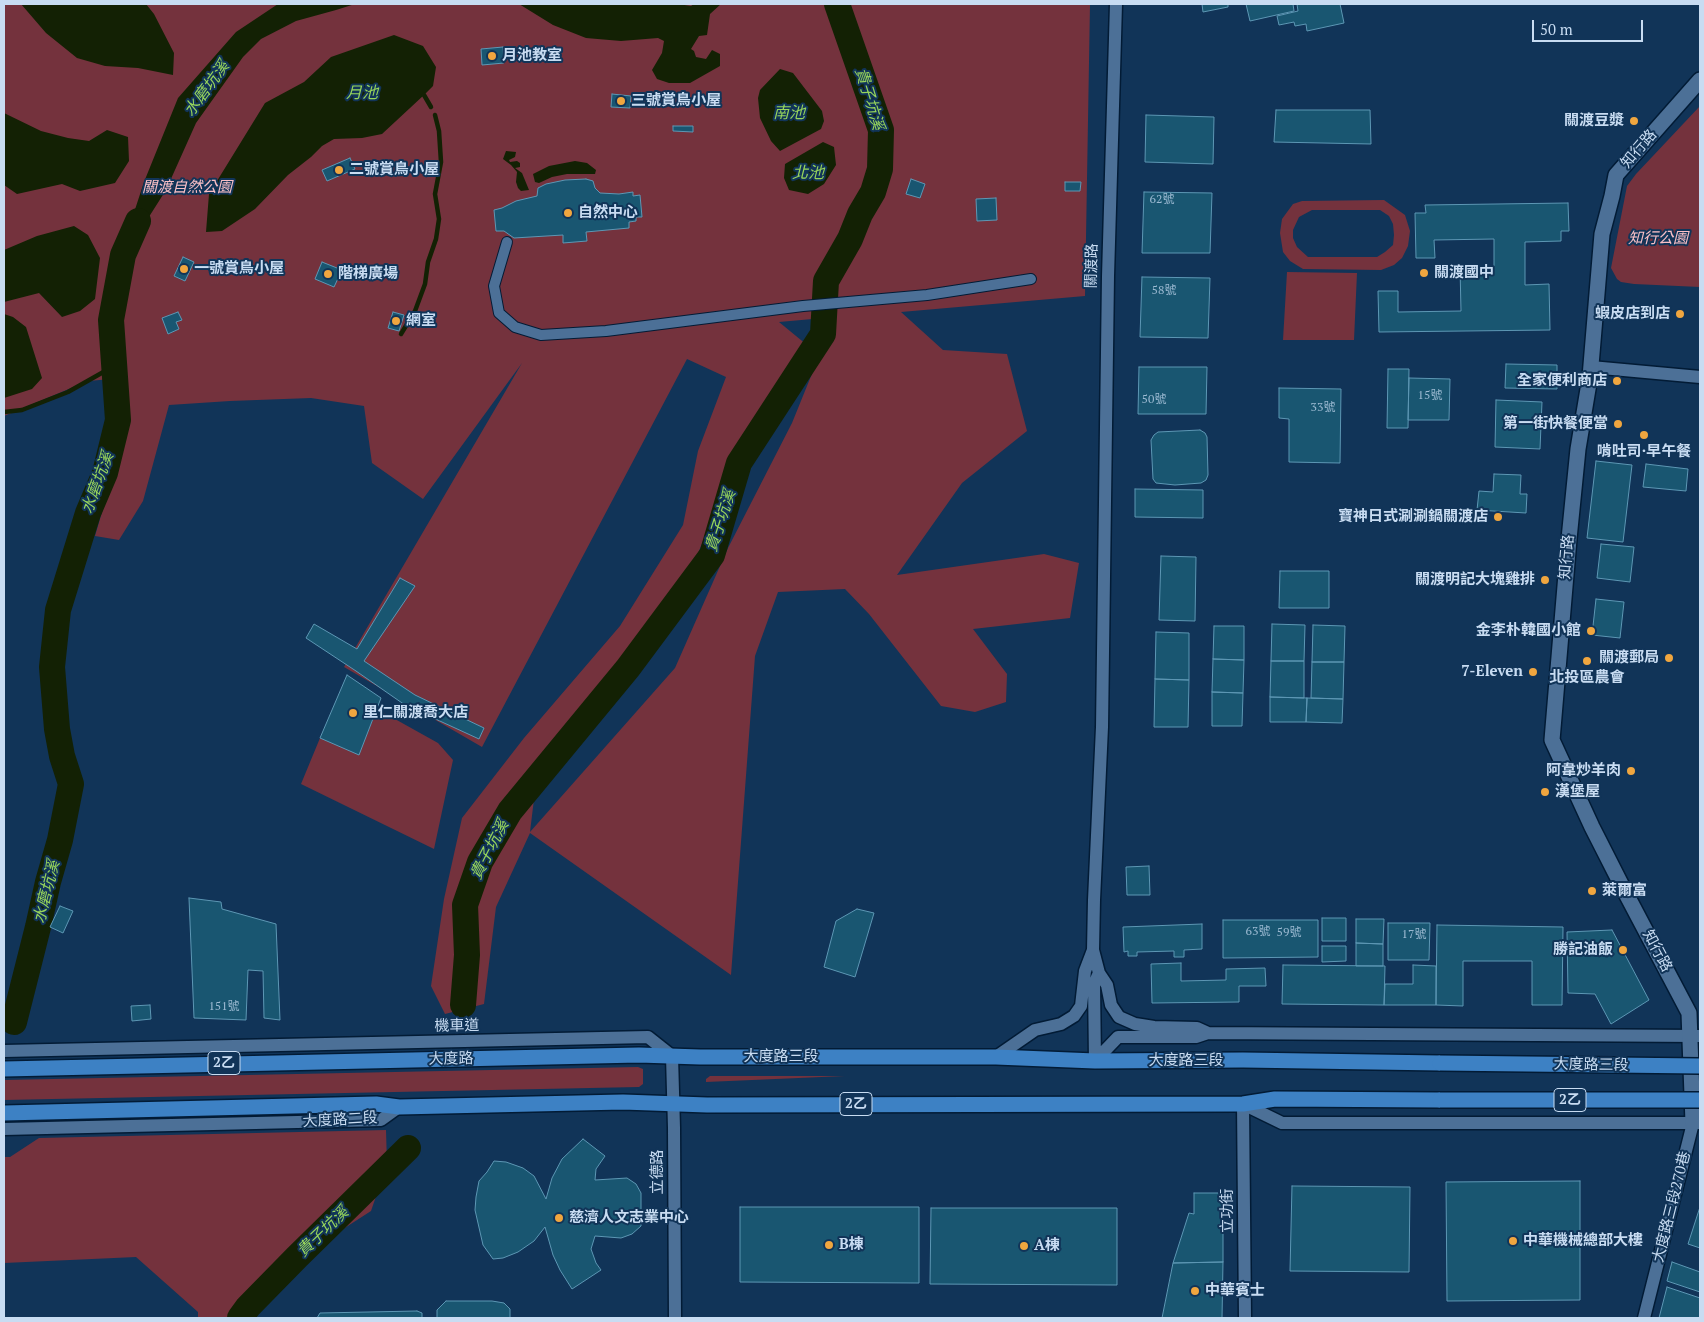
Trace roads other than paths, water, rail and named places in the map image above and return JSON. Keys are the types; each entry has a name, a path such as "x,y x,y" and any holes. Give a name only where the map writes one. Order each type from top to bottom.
{"main road":[{"name":"大度路三段","path":"487,1058 639,1055 996,1056 1094,1061 1243,1060 1700,1066"},
{"name":"大度路","path":"4,1069 487,1058"},
{"name":"2乙","path":"399,1107 623,1102 672,1104 1243,1104 1275,1099 1700,1100"},
{"name":"大度路二段","path":"4,1113 376,1104 399,1107"}],"street":[{"name":"關渡路","path":"1093,950 1102,727 1108,266 1116,4"},
{"name":"知行路","path":"1696,1036 1689,1013 1622,886 1552,740 1565,578 1577,458 1591,367 1602,234 1616,175 1700,80"},
{"path":"507,242 494,286 499,313 514,326 541,335 606,331 803,306 926,295 1031,279"},
{"path":"1591,367 1700,377"},
{"path":"1093,950 1099,973 1107,985 1111,1005 1119,1017 1135,1024 1154,1027 1197,1028 1208,1033"},
{"path":"996,1056 1035,1030 1061,1024 1074,1016 1081,1006 1085,971 1093,950"},
{"path":"1094,1061 1094,984 1099,973"},
{"path":"1094,1061 1118,1037 1196,1038 1208,1033"},
{"name":"大度路三段","path":"1208,1033 1696,1036"},
{"name":"大度路三段270巷","path":"1644,1318 1696,1123 1696,1036"},
{"name":"機車道","path":"4,1051 648,1037 672,1056"},
{"name":"立德路","path":"672,1056 675,1318"},
{"path":"1243,1104 1282,1123 1696,1123"},
{"name":"立功街","path":"1243,1104 1245,1318"},
{"name":"大度路二段","path":"4,1129 381,1120 399,1107"}],"water":[{"path":"21,4 146,4 154,14 174,53 173,75 138,68 105,66 77,58 46,33"},
{"path":"278,4 355,4 296,21 261,39 243,57 196,123 166,190 123,255 125,240 144,182 178,98 236,32"},
{"path":"519,4 678,4 691,6 694,4 721,4 710,14 707,35 699,36 691,49 696,57 706,59 712,50 720,54 720,66 690,83 669,83 657,79 652,70 662,53 664,41 658,38 621,41 586,38 553,25"},
{"name":"月池","path":"394,35 423,46 436,67 433,86 382,134 362,138 334,139 322,146 288,175 255,209 222,231 206,232 209,194 265,103 304,82 331,57"},
{"name":"南池","path":"780,69 793,73 822,111 824,121 821,129 780,151 771,141 760,118 758,98 760,90"},
{"path":"4,113 41,131 68,138 89,141 107,130 128,137 129,161 115,183 80,191 62,184 17,194 4,185"},
{"name":"北池","path":"823,142 834,147 836,165 824,184 808,194 789,190 784,178 785,164"},
{"path":"506,151 516,152 515,157 509,160 510,162 517,161 520,163 520,167 515,168 522,173 529,190 521,191 518,188 516,182 517,172 503,159"},
{"path":"575,161 587,163 596,170 595,174 567,174 552,177 539,183 535,182 533,174 549,166"},
{"path":"74,226 88,235 100,258 95,299 80,311 62,317 39,293 4,302 4,250 37,236"},
{"path":"4,314 13,317 26,327 42,378 32,389 4,398"}],"waterway":[{"name":"貴子坑溪","path":"463,1005 467,955 465,905 480,862 510,811 628,668 712,555 739,463 823,334 826,281 850,239 860,214 873,192 880,169 881,130 837,4"},
{"path":"424,95 431,107"},
{"path":"401,334 415,311 425,284 428,262 436,239 439,219 435,194 441,162 439,131 435,115"},
{"name":"水磨坑溪","path":"14,1022 60,840 71,784 62,756 57,729 52,667 58,610 88,513 105,473 118,420 111,320 123,255 138,221"},
{"path":"4,412 22,410 68,392 114,366"},
{"name":"貴子坑溪","path":"240,1318 248,1307 297,1257 408,1148"}],"place":[{"name":"月池教室","path":"492,56"},
{"name":"三號賞鳥小屋","path":"621,101"},
{"name":"關渡豆漿","path":"1634,121"},
{"name":"二號賞鳥小屋","path":"339,170"},
{"name":"自然中心","path":"568,213"},
{"name":"一號賞鳥小屋","path":"184,269"},
{"name":"關渡國中","path":"1424,273"},
{"name":"階梯廣場","path":"328,274"},
{"name":"蝦皮店到店","path":"1680,314"},
{"name":"網室","path":"396,321"},
{"name":"全家便利商店","path":"1617,381"},
{"name":"第一街快餐便當","path":"1618,424"},
{"name":"啃吐司·早午餐","path":"1644,435"},
{"name":"寶神日式涮涮鍋關渡店","path":"1498,517"},
{"name":"關渡明記大塊雞排","path":"1545,580"},
{"name":"金李朴韓國小館","path":"1591,631"},
{"name":"關渡郵局","path":"1669,658"},
{"name":"北投區農會","path":"1587,661"},
{"name":"7-Eleven","path":"1533,672"},
{"name":"里仁關渡喬大店","path":"353,713"},
{"name":"阿韋炒羊肉","path":"1631,771"},
{"name":"漢堡屋","path":"1545,792"},
{"name":"萊爾富","path":"1592,891"},
{"name":"勝記油飯","path":"1623,950"},
{"name":"慈濟人文志業中心","path":"559,1218"},
{"name":"中華機械總部大樓","path":"1513,1241"},
{"name":"B棟","path":"829,1245"},
{"name":"A棟","path":"1024,1246"},
{"name":"中華賓士","path":"1195,1291"}],"park label":[{"name":"關渡自然公園","path":"187,188"},
{"name":"知行公園","path":"1658,239"}]}
